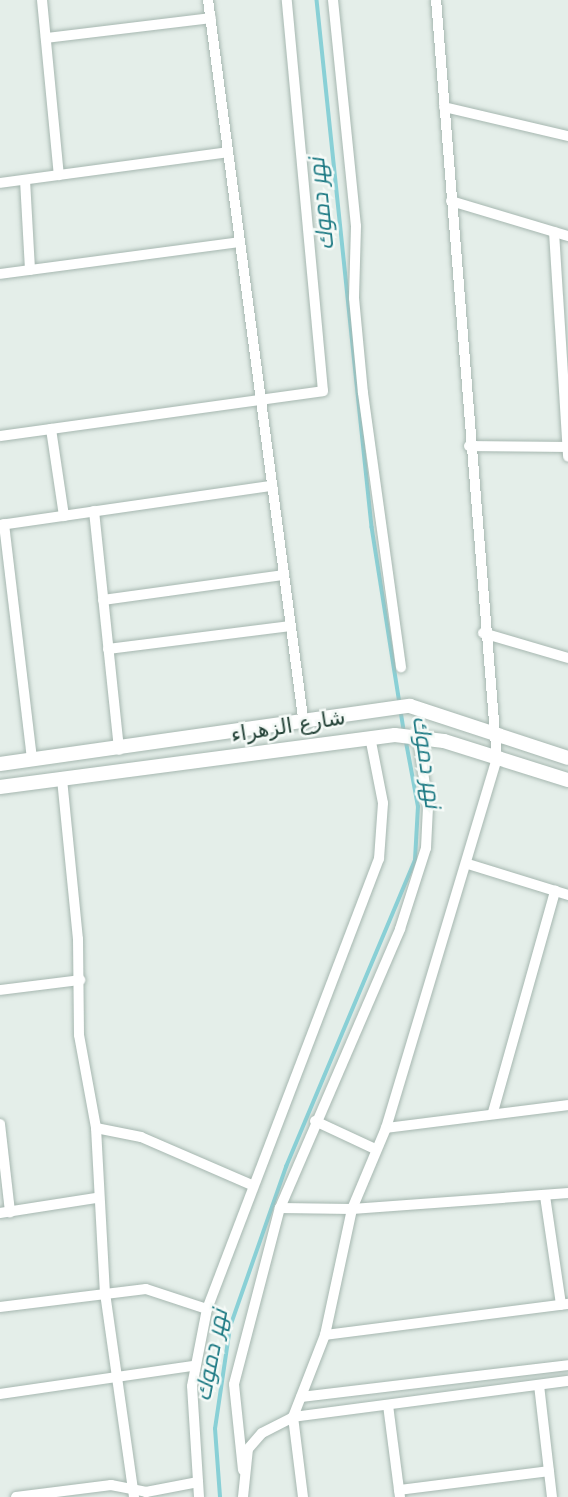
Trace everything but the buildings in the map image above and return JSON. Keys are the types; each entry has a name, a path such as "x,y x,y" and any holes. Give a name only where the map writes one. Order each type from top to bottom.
{"main road":[{"name":"شارع الزهراء","path":"0,764 304,725 410,706 493,731 568,758"},
{"name":"شارع الزهراء","path":"0,787 374,736 415,736 568,780"}],"street":[{"path":"42,0 59,175"},
{"path":"208,0 304,725"},
{"path":"0,436 323,391 287,0"},
{"path":"333,0 356,226 354,298 363,393 401,667"},
{"path":"303,1497 293,1417 325,1335 352,1209 386,1128 468,864 497,759 484,633 436,0"},
{"path":"46,38 211,18"},
{"path":"444,107 568,136"},
{"path":"0,183 228,152"},
{"path":"25,180 30,270"},
{"path":"451,201 568,236"},
{"path":"554,232 563,324 568,457"},
{"path":"0,274 240,242"},
{"path":"51,429 64,516"},
{"path":"469,446 567,447"},
{"path":"32,760 2,525 272,486"},
{"path":"94,511 119,750"},
{"path":"103,600 284,575"},
{"path":"108,649 291,626"},
{"path":"484,633 568,658"},
{"path":"199,1497 194,1366 206,1309 379,859 383,803 374,736"},
{"path":"243,1497 243,1470 234,1384 280,1208 314,1121 400,929 426,848 428,807 415,736"},
{"path":"62,779 80,980 79,1035 96,1128 96,1198 105,1293 134,1494"},
{"path":"468,864 568,895"},
{"path":"493,1112 555,891"},
{"path":"0,990 80,980"},
{"path":"386,1128 493,1112 568,1105"},
{"path":"314,1121 375,1149"},
{"path":"0,1124 5,1213 96,1198"},
{"path":"96,1128 141,1137 253,1185"},
{"path":"280,1208 352,1209 568,1193"},
{"path":"325,1335 565,1304 545,1196"},
{"path":"0,1307 105,1293 161,1290 206,1309"},
{"path":"302,1397 568,1365"},
{"path":"0,1394 194,1366"},
{"path":"243,1470 253,1442 293,1417 568,1381"},
{"path":"539,1385 552,1497"},
{"path":"388,1405 400,1493 549,1471"},
{"path":"16,1497 111,1485 134,1494 198,1482"}],"waterway":[{"name":"نهر دموك","path":"317,0 372,527 400,703"},
{"name":"نهر دموك","path":"401,711 404,731"},
{"name":"نهر دموك","path":"220,1497 215,1429 230,1327 286,1167 415,860 418,807 406,742"}]}
